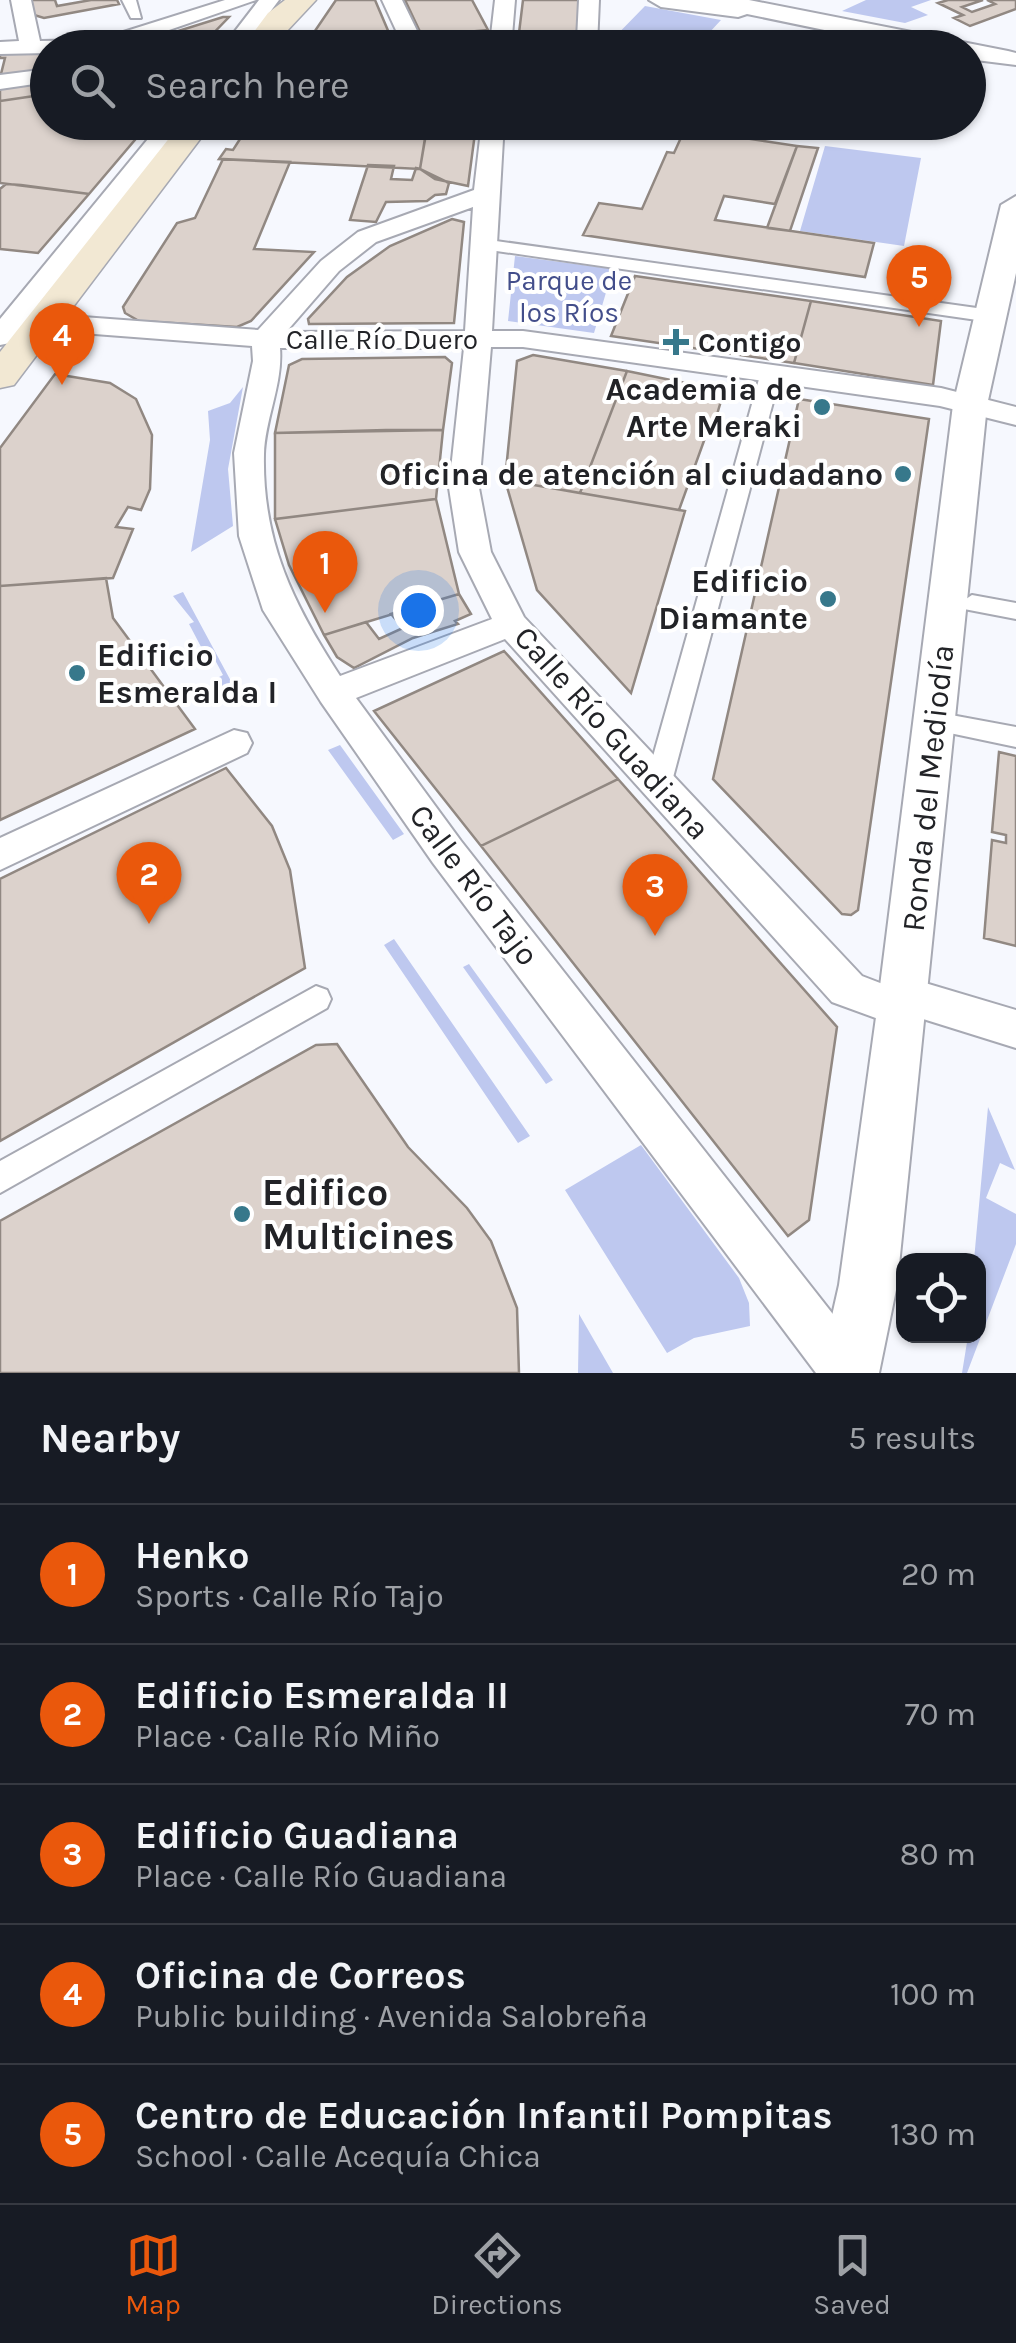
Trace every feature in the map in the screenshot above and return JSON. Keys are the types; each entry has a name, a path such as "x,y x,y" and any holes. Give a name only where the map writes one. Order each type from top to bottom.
{"main road":[{"path":"264,30 275,6 302,0"},
{"path":"4,356 42,322 168,140"}],"street":[{"path":"0,48 30,45 21,0"},
{"path":"117,30 139,13 168,26 246,0"},
{"path":"392,0 407,30"},
{"path":"502,30 505,0"},
{"path":"587,30 588,0"},
{"path":"661,0 774,14"},
{"path":"713,0 857,30"},
{"path":"250,30 275,6"},
{"path":"986,56 1013,64"},
{"path":"0,82 30,77"},
{"path":"4,356 167,140"},
{"name":"Calle Río Guadiana","path":"491,140 464,488 476,552 511,624 847,989 1016,1029"},
{"path":"265,339 330,266 367,237 486,194"},
{"name":"Ronda del Mediodía","path":"848,1373 868,1285 904,1002 970,406 1016,205"},
{"path":"482,244 991,316"},
{"name":"Calle Río Duero","path":"42,322 265,339 524,339 771,372 1016,416"},
{"name":"Calle Río Tajo","path":"265,339 267,361 249,453 256,536 280,610 332,693 447,852 848,1373"},
{"path":"658,785 771,372"},
{"path":"972,603 1016,611"},
{"path":"332,693 511,624"},
{"path":"935,721 1016,737"},
{"path":"0,855 234,743"},
{"path":"0,1178 316,998"}],"green space":[{"path":"866,0 931,0 911,7 928,15 905,23 842,11"},
{"path":"645,6 721,20 712,30 622,30"},
{"path":"825,146 921,158 904,246 800,231"},
{"name":"Parque de los Ríos","path":"515,256 613,269 594,333 508,321"},
{"path":"243,387 228,469 233,526 191,552 210,440 208,411 230,403"},
{"path":"183,592 239,696 229,700 217,678 223,675 215,660 209,662 189,624 194,622 173,596"},
{"path":"340,745 404,834 393,840 328,750"},
{"path":"394,939 530,1136 518,1143 384,945"},
{"path":"469,964 553,1080 546,1084 463,967"},
{"path":"988,1107 1015,1170 1000,1163 986,1198 1016,1214 1016,1244 986,1323 986,1253 975,1253"},
{"path":"641,1145 739,1278 749,1303 750,1326 694,1338 667,1353 565,1190"},
{"path":"579,1314 613,1373 578,1373"},
{"path":"967,1343 978,1343 967,1373 962,1373"}],"building":[{"path":"29,0 55,0 57,6 91,0 117,0 119,4 44,18 34,15"},
{"path":"336,0 375,0 388,30 316,30"},
{"path":"405,0 472,0 488,30 419,30"},
{"path":"523,0 580,0 580,30 519,30"},
{"path":"983,0 962,7 972,12 995,4 987,0 1016,0 1016,9 970,26 954,18 963,15 938,3"},
{"path":"223,17 229,17 216,30 181,30"},
{"path":"30,52 30,74 0,78 5,58 0,58 0,53"},
{"path":"30,82 30,97 0,101 0,86"},
{"path":"30,97 30,140 135,140 89,194 0,183 0,101"},
{"path":"239,140 425,140 420,169 219,159 226,149 233,150"},
{"path":"425,140 474,140 468,186 435,179 420,169"},
{"path":"680,140 757,140 797,146 775,204 724,196 715,220 874,243 865,277 583,235 599,203 642,209 667,152 674,153"},
{"path":"797,146 818,148 790,231 767,228"},
{"path":"223,159 290,162 254,249 314,252 251,321 237,327 139,321 125,313 123,307 177,223 195,218"},
{"path":"368,165 394,166 391,179 412,180 416,168 420,169 449,183 446,194 427,201 386,202 376,222 350,220"},
{"path":"6,184 89,194 38,253 0,249 0,189"},
{"path":"452,219 464,222 454,323 309,324 308,319 347,277 390,246"},
{"path":"635,276 811,301 794,363 611,336"},
{"path":"811,301 941,321 933,385 794,363"},
{"path":"533,355 627,371 580,493 505,480 517,361"},
{"path":"445,357 452,363 443,430 275,433 289,365 302,359"},
{"path":"627,371 724,391 715,421 711,421 710,429 704,428 705,438 679,510 580,493"},
{"path":"55,374 110,383 136,399 152,435 150,489 141,510 128,507 116,527 133,529 113,578 0,586 0,448"},
{"name":"Edificio Diamante","path":"799,399 929,419 858,910 851,915 842,914 713,779"},
{"path":"443,430 436,499 275,519 275,433"},
{"path":"505,480 685,511 631,693 537,590"},
{"path":"436,499 459,594 324,635 289,565 275,519"},
{"name":"Edificio Esmeralda I","path":"106,578 113,618 195,729 0,820 0,586"},
{"path":"459,594 471,614 455,621 458,624 413,638 354,668 337,657 324,635 366,622 379,639 403,628 391,614"},
{"path":"504,651 618,779 481,846 374,711"},
{"path":"999,752 1016,756 1016,946 984,938 992,840 1006,843 1006,835 992,832"},
{"path":"226,768 272,826 290,870 305,968 0,1141 0,879"},
{"path":"618,779 837,1027 809,1220 788,1236 481,846"},
{"name":"Edifico Multicines","path":"337,1044 408,1147 467,1208 491,1241 517,1308 519,1373 0,1373 0,1221 316,1045"}],"place":[{"name":"Centro de Educación Infantil Pompitas","path":"919,327"},
{"name":"Contigo","path":"676,342"},
{"name":"Oficina de Correos","path":"62,385"},
{"name":"Academia de Arte Meraki","path":"822,407"},
{"name":"Oficina de atención al ciudadano","path":"903,474"},
{"name":"Edificio Diamante","path":"828,599"},
{"name":"Henko","path":"325,613"},
{"name":"Edificio Esmeralda I","path":"77,673"},
{"name":"Edificio Esmeralda II","path":"149,924"},
{"name":"Edificio Guadiana","path":"655,936"},
{"name":"Edifico Multicines","path":"242,1214"}]}
